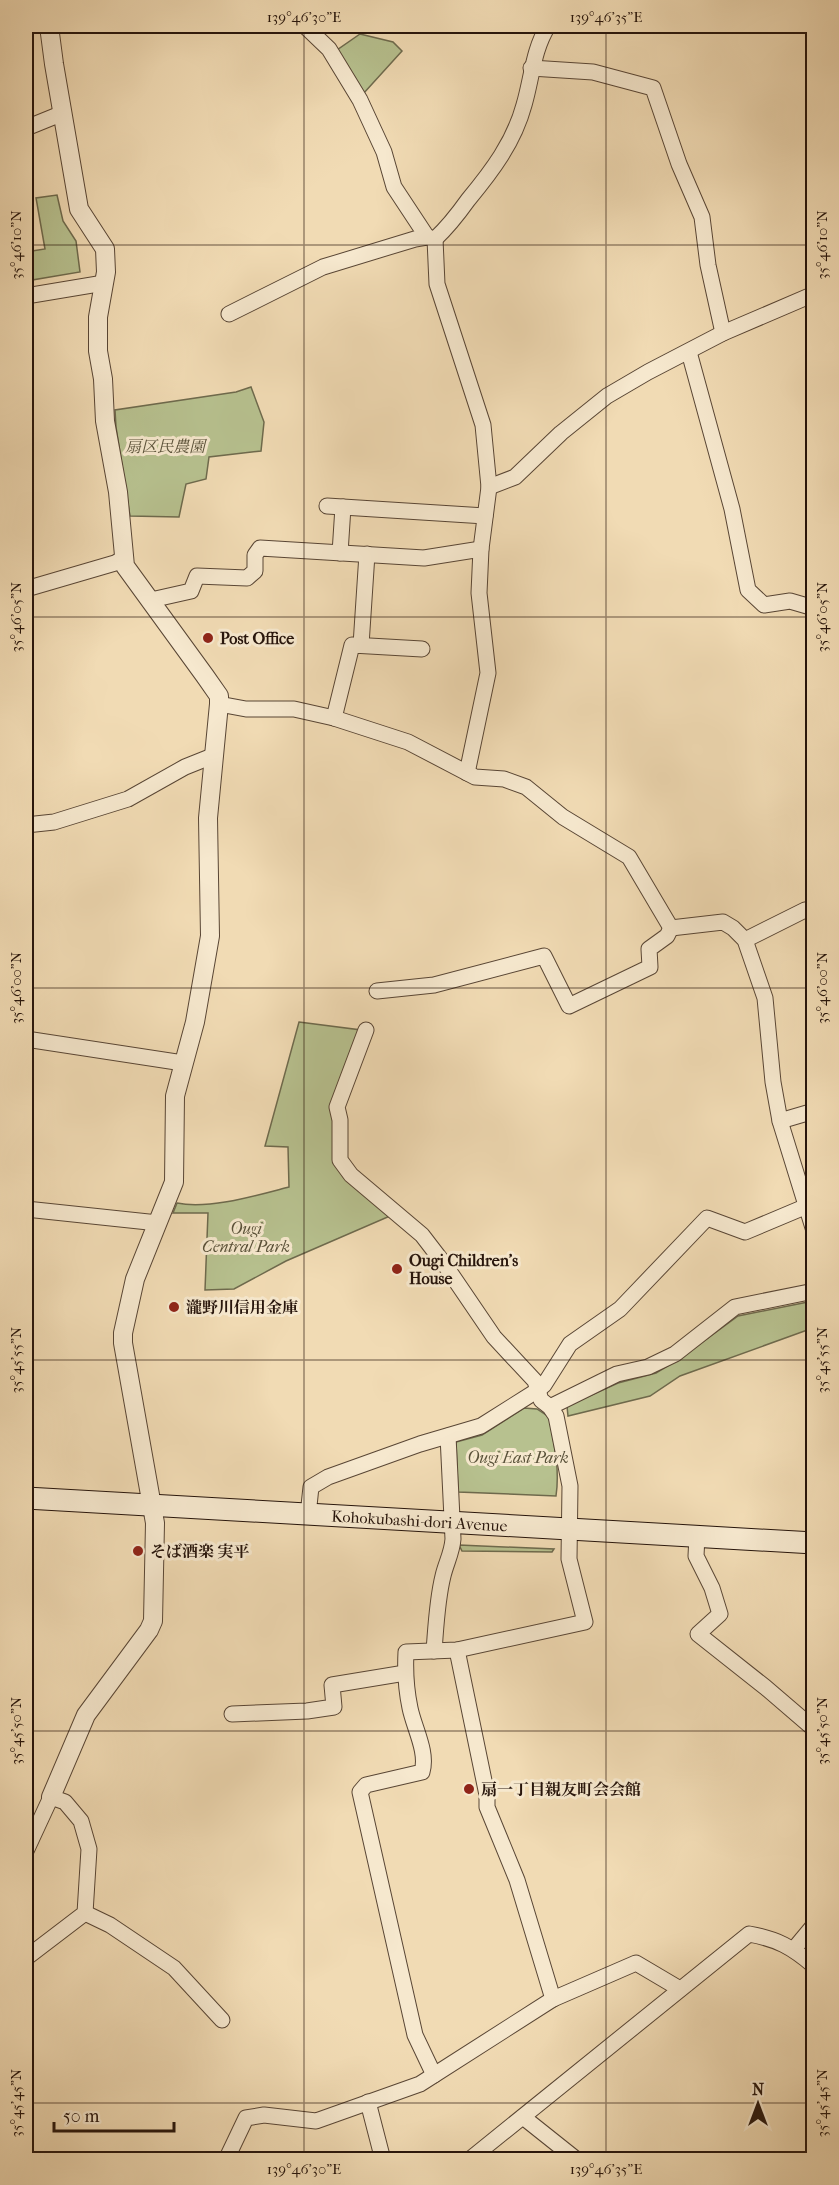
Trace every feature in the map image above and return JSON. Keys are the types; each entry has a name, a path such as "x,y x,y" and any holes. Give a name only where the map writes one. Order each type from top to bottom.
{"main road":[{"name":"Kohokubashi-dori Avenue","path":"26,1498 813,1543"}],"street":[{"path":"26,1851 86,1715 153,1621 156,1537 153,1505 123,1333 135,1279 174,1182 175,1096 195,1022 210,936 208,818 219,704 219,696 127,570 118,492 105,421 103,379 98,351 98,317 106,272 105,249 79,209 49,26"},
{"path":"305,26 329,49 360,100 384,152 394,187 431,238 437,284 483,425 489,487 481,549 479,593 488,673 467,773"},
{"path":"230,314 323,267 431,238 444,231 489,175 513,137 524,104 531,68 548,26"},
{"path":"531,68 593,72 653,88 679,164 702,217 708,265 723,333"},
{"path":"26,128 63,113"},
{"path":"26,296 104,283"},
{"path":"489,487 515,477 561,433 607,396 723,333 813,294"},
{"path":"689,352 732,509 748,590 764,605 790,601 813,608"},
{"path":"327,506 485,516"},
{"path":"340,553 343,507"},
{"path":"151,600 191,591 197,576 247,578 255,571 255,555 260,549 424,558 481,549"},
{"path":"361,645 367,554"},
{"path":"26,589 115,563 124,558"},
{"path":"334,718 352,645 422,649"},
{"path":"219,704 246,709 294,709 334,718 408,742 475,777 504,779 525,787 562,817 629,857 671,928"},
{"path":"26,825 54,822 128,799 185,767 215,755"},
{"path":"745,940 813,908"},
{"path":"671,928 723,922 733,927 745,940 765,998 773,1082 780,1121 809,1205 813,1231"},
{"path":"377,992 434,985 544,956 569,1006 650,967 649,949 667,936 671,928"},
{"path":"366,1030 337,1107 340,1120 340,1160 351,1175 422,1235 446,1265 494,1337 535,1381 541,1400 556,1416 570,1486 569,1559 585,1622 458,1650 406,1652 405,1673 410,1709 424,1763 422,1772 366,1785 360,1792 415,2035 434,2074"},
{"path":"26,1039 183,1063"},
{"path":"780,1121 813,1111"},
{"path":"308,1515 310,1487 328,1477 481,1426 538,1390 544,1385 570,1344 620,1309 707,1218 745,1232 809,1205"},
{"path":"26,1209 158,1222"},
{"path":"550,1407 617,1374 648,1367 675,1354 735,1307 813,1291"},
{"path":"434,1651 436,1618 443,1575 452,1551 453,1524 448,1436"},
{"path":"697,1536 696,1556 712,1588 720,1614 698,1634 813,1729"},
{"path":"458,1650 487,1795 487,1807 518,1880 553,1999"},
{"path":"232,1714 307,1711 334,1707 332,1685 405,1673"},
{"path":"26,1958 85,1913 89,1849 81,1821 65,1802 51,1797"},
{"path":"85,1913 110,1925 174,1968 222,2020"},
{"path":"794,1949 813,1925"},
{"path":"469,2160 749,1934 770,1938 794,1949 813,1966"},
{"path":"226,2160 246,2118 264,2115 316,2121 420,2084 553,1999 636,1963 680,1989"},
{"path":"368,2102 383,2160"},
{"path":"523,2117 577,2160"}],"green space":[{"path":"360,34 393,42 402,51 363,94 337,50"},
{"path":"57,195 63,221 76,241 80,272 26,281 26,252 45,249 36,198"},
{"name":"扇区民農園","path":"251,387 264,422 261,451 209,457 206,479 186,484 179,517 130,516 115,410 236,392"},
{"name":"Ougi Central Park","path":"299,1022 361,1030 335,1123 334,1162 390,1216 286,1261 234,1289 205,1290 208,1213 173,1213 177,1203 203,1205 218,1203 289,1187 288,1147 265,1146"},
{"path":"813,1301 813,1328 680,1376 650,1396 568,1416 567,1406 618,1383 656,1373 681,1358 738,1316"},
{"name":"Ougi East Park","path":"524,1408 537,1409 549,1417 557,1466 556,1496 458,1492 456,1442 482,1435"},
{"path":"459,1545 554,1549 552,1552 462,1551"}],"place":[{"name":"Post Office","path":"208,638"},
{"name":"Ougi Children's House","path":"397,1269"},
{"name":"瀧野川信用金庫","path":"174,1307"},
{"name":"そば酒楽 実平","path":"138,1551"},
{"name":"扇一丁目親友町会会館","path":"469,1789"}]}
